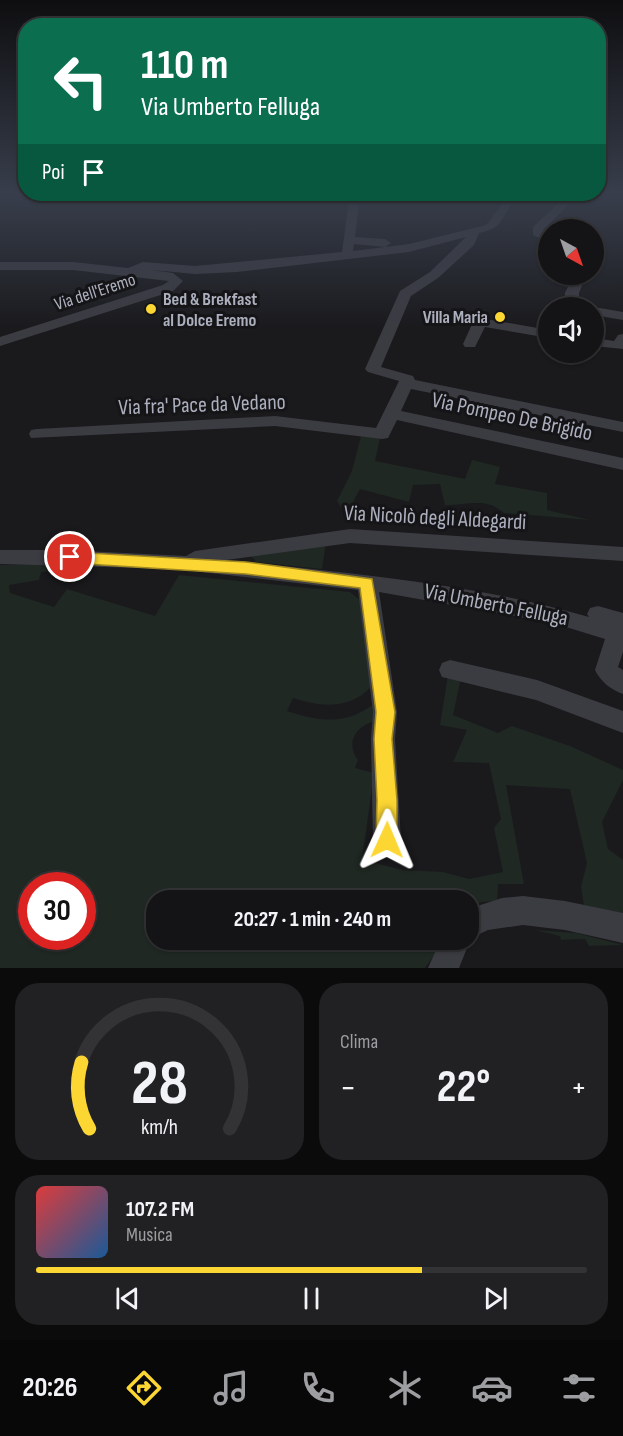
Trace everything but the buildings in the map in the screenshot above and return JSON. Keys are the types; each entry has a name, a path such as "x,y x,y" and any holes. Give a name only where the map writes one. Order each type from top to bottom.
{"street":[{"name":"Via dell'Eremo","path":"132,271 139,266 208,270 346,256 420,246 450,238"},
{"path":"472,238 434,275 405,294 373,369 407,378 407,383 623,427"},
{"path":"346,256 350,240 420,246"},
{"path":"0,266 61,265 132,271"},
{"name":"Via dell'Eremo","path":"0,342 168,288 177,281 169,276 132,271"},
{"path":"604,313 623,316"},
{"path":"470,344 480,322 538,332"},
{"path":"604,344 618,346 623,339"},
{"name":"Via fra' Pace da Vedano","path":"37,434 275,421 382,434 407,383"},
{"name":"Via Pompeo De Brigido","path":"392,414 623,464"},
{"name":"Via Nicolò degli Aldegardi","path":"175,562 259,547 350,536 623,554"},
{"name":"Via Umberto Felluga","path":"0,557 65,557 175,562 367,583 493,602 621,631"},
{"path":"367,583 386,712 383,739 387,840"},
{"path":"598,614 621,631 606,670 623,684"},
{"path":"450,670 537,690 621,715"},
{"path":"479,917 519,911 546,913 623,928"},
{"path":"443,968 452,950"}],"shaded area":[{"path":"361,436 380,438 375,461 465,479 472,460 500,467 495,484 547,493 547,510 590,520 504,513 483,503 445,505 440,484 413,485 409,502 360,489 346,515 337,501 352,471"},
{"path":"326,542 322,569 256,562 251,555"},
{"path":"90,564 89,568 41,572 39,580 9,585 10,593 54,607 67,589 155,616 179,575 350,592 361,601 371,687 353,700 344,703 324,705 293,698 287,711 311,718 334,720 355,715 377,701 376,721 363,726 353,741 354,754 358,760 355,768 374,773 362,860 403,870 443,872 469,879 503,872 494,828 501,819 489,763 453,762 467,730 440,725 448,675 461,678 453,715 498,733 512,726 570,746 623,770 623,780 602,822 608,849 623,860 623,915 584,905 581,887 587,863 570,789 506,785 524,884 498,884 497,901 479,903 479,890 146,890 146,950 438,950 425,968 0,968 0,565"},
{"path":"535,930 576,933 623,945 589,946 585,939 561,940 560,936"}],"place":[{"name":"Bed & Brekfast al Dolce Eremo","path":"151,309"},
{"name":"Villa Maria","path":"500,317"}],"route":[{"path":"70,557 246,568 367,583 386,712 383,739 387,840"}]}
